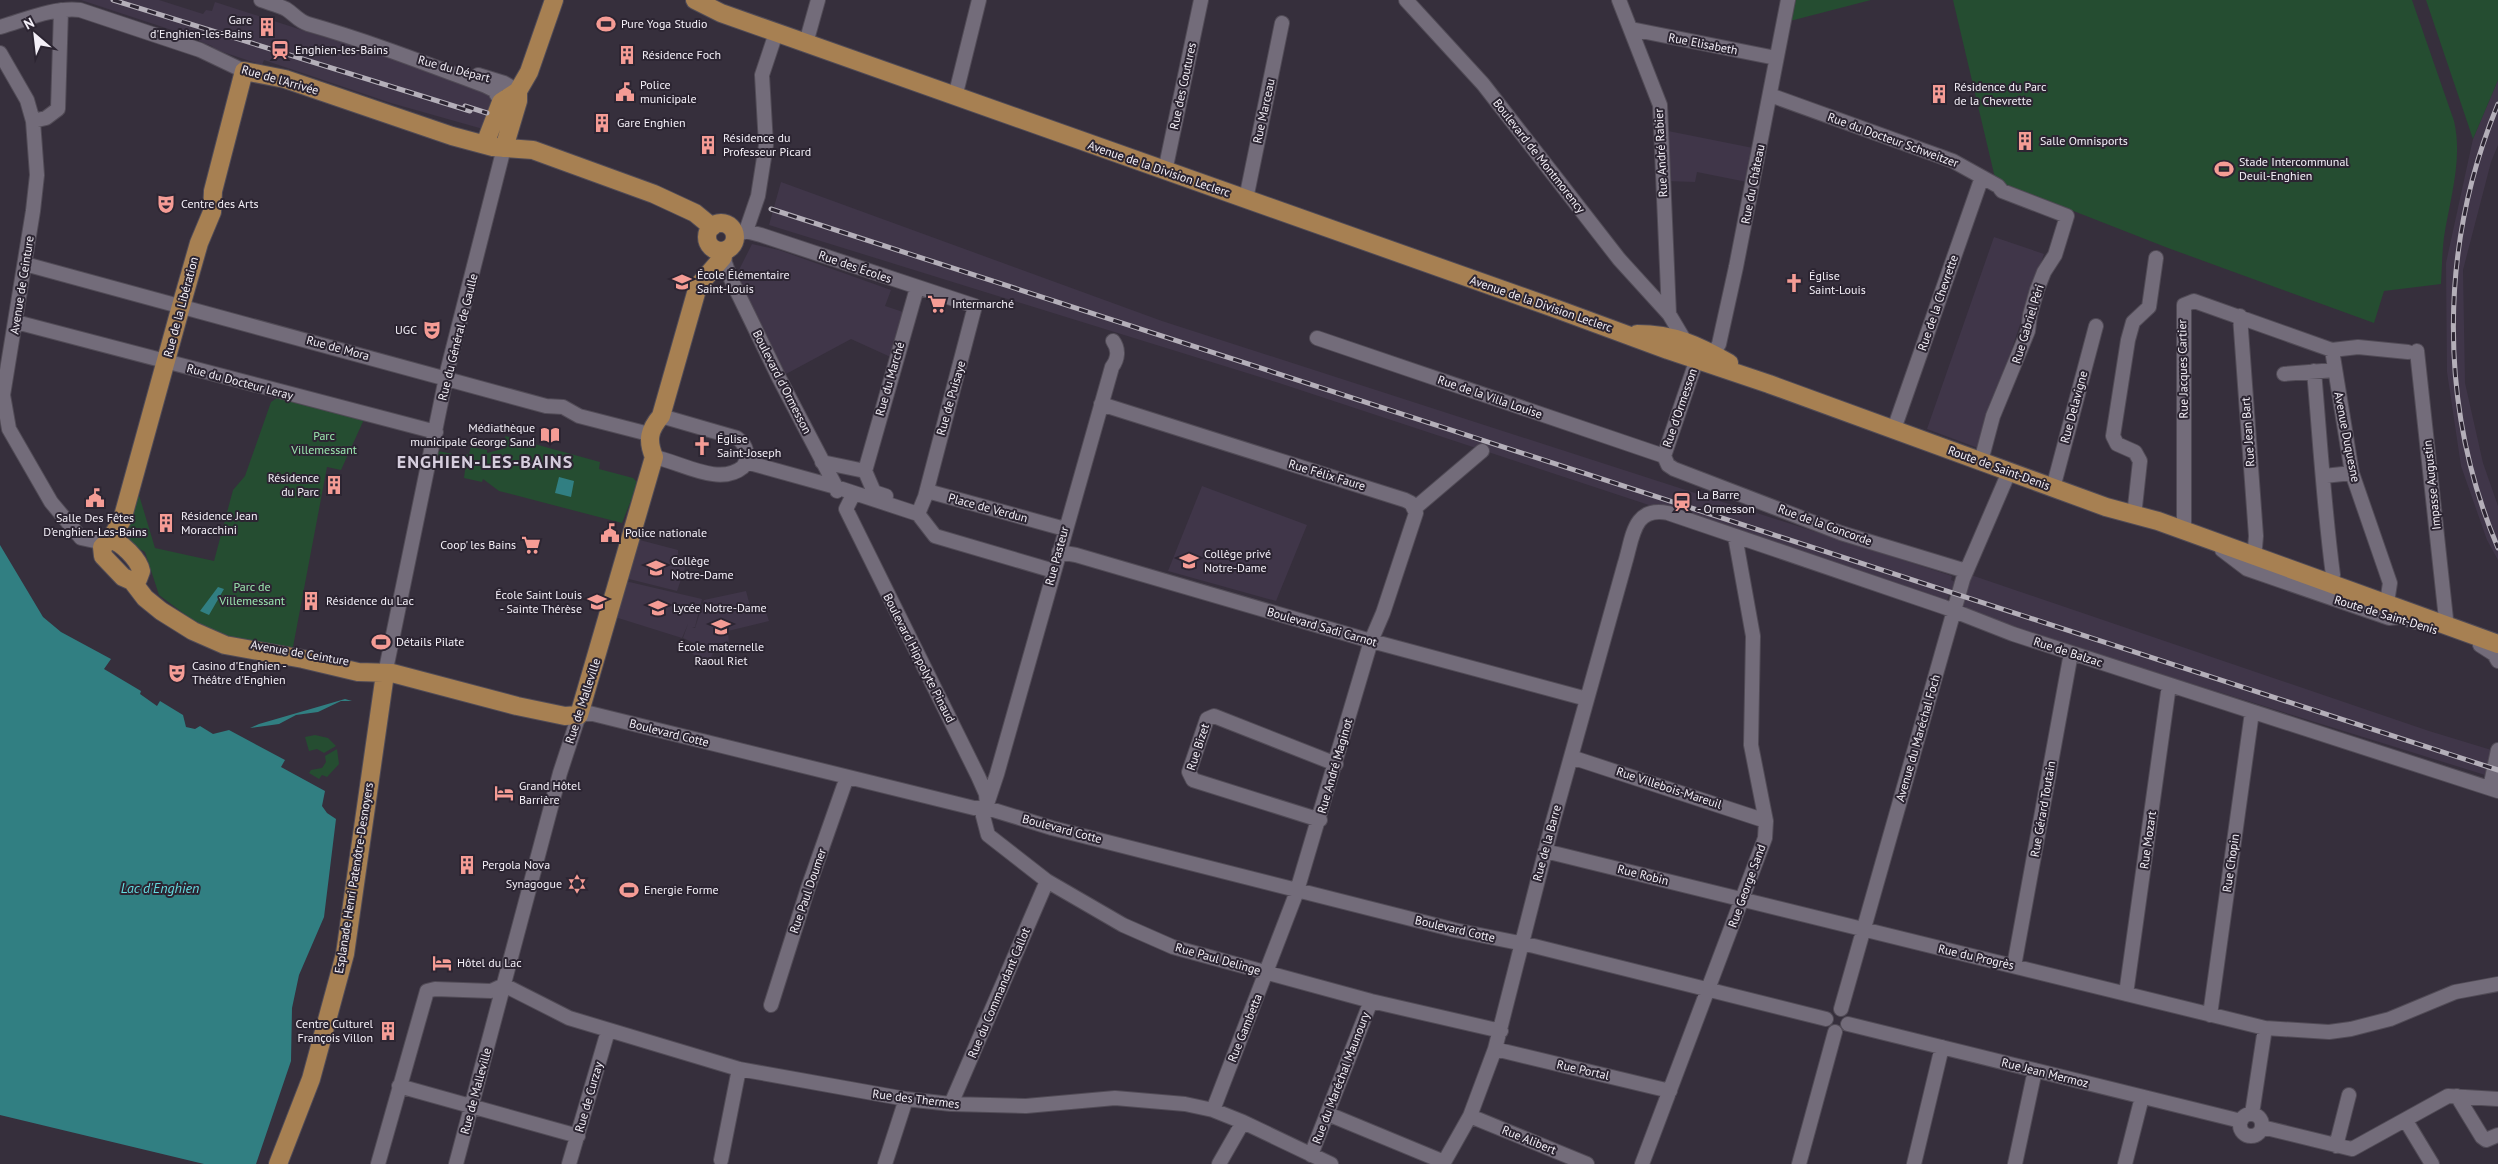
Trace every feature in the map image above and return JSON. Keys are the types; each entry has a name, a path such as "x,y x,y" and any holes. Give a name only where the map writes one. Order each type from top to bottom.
{"main road":[{"name":"Rue du Général de Gaulle","path":"485,144 510,93 529,72 554,0"},
{"name":"Avenue de la Division Leclerc","path":"695,0 713,10 776,33 1626,333 1665,337 1755,379 1865,419"},
{"name":"Rue de l'Arrivée","path":"244,71 284,79 452,136 504,148"},
{"name":"Rue de la Libération","path":"107,542 122,520 199,243 212,212 213,191 244,71"},
{"name":"Rue du Général de Gaulle","path":"504,148 518,101 510,93"},
{"path":"509,128 533,150"},
{"path":"504,148 533,150 654,194 695,213 712,227"},
{"path":"649,434 661,416 698,286 741,233 726,224 719,223 712,227 708,234 709,243 723,254"},
{"name":"Route de Saint-Denis","path":"1865,419 2157,525 2223,547 2252,551 2498,644"},
{"name":"Rue de Malleville","path":"579,715 654,457 650,447 649,434"},
{"name":"Route de Saint-Denis","path":"2157,525 2184,531 2223,547"},
{"name":"Avenue de Ceinture","path":"107,542 118,542 138,563 136,578 145,598 161,611 193,631 225,645 304,659 358,672 385,674"},
{"name":"Avenue de Ceinture","path":"136,578 163,605 207,631 234,641 374,666 385,674"},
{"path":"358,672 373,684 381,699 415,680"},
{"name":"Boulevard Cotte","path":"385,674 391,678 415,680 565,716 579,715"},
{"name":"Esplanade Henri Patenôtre-Desnoyers","path":"278,1164 311,1079 345,954 385,674"}],"street":[{"name":"Rue du Départ","path":"260,0 287,9 302,21 396,53 494,90 510,93"},
{"path":"280,0 318,25"},
{"path":"806,43 818,0"},
{"path":"955,96 979,0"},
{"name":"Rue des Coutures","path":"1164,171 1201,0"},
{"name":"Boulevard de Montmorency","path":"1406,0 1483,84 1619,259 1701,354"},
{"name":"Rue André Rabier","path":"1619,0 1660,105 1666,312 1665,337"},
{"name":"Rue du Château","path":"1701,354 1722,330 1788,0"},
{"name":"Rue de l'Arrivée","path":"0,28 61,10 72,9 88,12 200,50 244,71"},
{"path":"33,121 56,112 59,104 61,10"},
{"name":"Rue Marceau","path":"1246,199 1282,23"},
{"name":"Rue Elisabeth","path":"1630,29 1776,58"},
{"path":"741,233 758,196 766,145 762,75 776,33"},
{"name":"Avenue de Ceinture","path":"0,53 27,100 33,121 37,175 25,264 3,395 9,429 28,464 57,509 81,538 107,542"},
{"name":"Rue du Départ","path":"396,53 436,65 449,66 504,83 510,93"},
{"name":"Rue du Docteur Schweitzer","path":"1770,96 1944,158 1982,177 2002,191 2067,216"},
{"name":"Rue du Général de Gaulle","path":"385,674 446,378 504,148"},
{"name":"Rue de la Chevrette","path":"1894,429 1982,177"},
{"name":"Rue Gabriel Péri","path":"1981,461 1993,416 2026,338 2037,290 2044,272 2055,255 2067,216"},
{"name":"Rue des Écoles","path":"741,233 975,306"},
{"name":"Boulevard d'Ormesson","path":"723,254 734,285 836,487"},
{"path":"2134,516 2140,461 2135,452 2117,444 2113,436 2128,340 2133,322 2149,307 2156,258"},
{"name":"Rue de Mora","path":"25,264 546,406 563,407 579,416 649,434"},
{"name":"Rue du Marché","path":"859,470 917,288"},
{"name":"Rue Jacques Cartier","path":"2184,531 2182,308 2186,303 2194,301 2332,350"},
{"name":"Rue de Puisaye","path":"926,491 975,306"},
{"name":"Rue Jean Bart","path":"2240,316 2256,536 2252,551"},
{"name":"Rue du Docteur Leray","path":"16,322 436,432"},
{"name":"Rue Delavigne","path":"2053,488 2096,326"},
{"name":"Rue de la Villa Louise","path":"1317,338 1664,456"},
{"name":"Rue Pasteur","path":"987,808 1065,529 1118,352 1113,341"},
{"name":"Impasse Augustin","path":"2332,350 2358,347 2412,351 2446,619"},
{"name":"Avenue Duquesne","path":"2332,350 2352,473 2390,582 2388,596"},
{"name":"Rue d'Ormesson","path":"1664,456 1701,354"},
{"path":"2284,374 2335,370"},
{"path":"2314,371 2324,476 2325,514 2333,576"},
{"name":"Rue Félix Faure","path":"1101,404 1406,500 1415,508"},
{"path":"654,457 706,473 727,476 738,471 746,462 746,450 742,442 737,438 661,416"},
{"path":"1371,641 1383,613 1414,519 1415,508 1482,451"},
{"name":"Rue de la Concorde","path":"1664,456 1668,465 1674,469 1841,533 1966,571"},
{"path":"746,462 920,510 935,536 1054,571"},
{"path":"812,481 824,464 859,470"},
{"path":"846,509 854,493 859,470"},
{"path":"859,470 872,496"},
{"name":"Avenue du Maréchal Foch","path":"1841,1009 1966,571 2009,472"},
{"path":"2324,476 2352,473"},
{"name":"Boulevard Hippolyte Pinaud","path":"836,487 978,776 986,794 987,808"},
{"path":"920,510 926,491"},
{"name":"Place de Verdun","path":"926,491 1065,529"},
{"name":"Rue de Balzac","path":"1641,518 1646,513 1658,511 2169,686 2494,790"},
{"name":"Rue de la Barre","path":"1443,1163 1470,1116 1496,1049 1545,851 1625,563 1637,522 1641,518"},
{"name":"Rue George Sand","path":"1642,1164 1765,838 1766,820 1751,745 1753,636 1735,536"},
{"name":"Route de Saint-Denis","path":"2223,547 2247,569 2389,618 2400,617 2498,652"},
{"name":"Route de Saint-Denis","path":"2252,551 2333,576 2388,596 2403,604 2498,637"},
{"name":"Boulevard Sadi Carnot","path":"1059,552 1076,554 1371,641 1587,699"},
{"name":"Rue André Maginot","path":"1297,890 1320,820 1371,641"},
{"path":"2480,645 2494,654 2498,660"},
{"name":"Rue Gérard Toutain","path":"2014,966 2071,653"},
{"name":"Rue Mozart","path":"2126,994 2169,686"},
{"name":"Rue Chopin","path":"2210,1015 2252,712"},
{"name":"Boulevard Cotte","path":"579,715 589,713 974,808 987,808 1052,828 1455,930 1521,944 1708,990"},
{"name":"Rue de Malleville","path":"456,1164 560,773 579,715"},
{"name":"Rue Bizet","path":"1320,820 1193,780 1189,772 1207,719 1214,716 1336,764"},
{"path":"2494,790 2498,750"},
{"name":"Rue Villebois-Mareuil","path":"1571,757 1766,820"},
{"path":"978,776 988,777 997,774"},
{"name":"Rue Paul Doumer","path":"771,1006 808,888 847,777"},
{"name":"Rue Paul Delinge","path":"987,808 983,816 988,835 1047,881 1123,925 1173,947 1371,1001 1501,1031"},
{"name":"Rue Robin","path":"1545,851 1742,899"},
{"name":"Rue du Commandant Callot","path":"951,1104 1047,881"},
{"name":"Rue Gambetta","path":"1213,1110 1297,890"},
{"name":"Rue du Progrès","path":"1742,899 2265,1028 2329,1032 2351,1029 2390,1019 2455,992 2498,984"},
{"path":"378,1164 427,991 435,989 491,991 504,985"},
{"name":"Rue des Thermes","path":"504,985 569,1018 739,1070 906,1099 951,1104 1026,1106 1114,1098 1185,1104 1213,1110 1243,1122 1331,1164"},
{"path":"1708,990 1826,1020"},
{"name":"Rue du Maréchal Maunoury","path":"1311,1155 1371,1001"},
{"path":"1841,1009 1848,1015 1848,1024 1842,1031 1834,1032 1829,1028 1826,1020 1831,1011 1841,1009"},
{"name":"Rue Jean Mermoz","path":"1848,1024 2142,1097 2247,1118"},
{"path":"2265,1028 2247,1118 2242,1130 2249,1135 2257,1134 2262,1127 2352,1149 2406,1121 2448,1096 2498,1099"},
{"name":"Rue de Curzay","path":"570,1164 608,1030"},
{"path":"1799,1164 1834,1032"},
{"path":"1914,1164 1942,1047"},
{"name":"Rue Portal","path":"1496,1049 1670,1091"},
{"path":"721,1160 739,1070"},
{"path":"2014,1164 2035,1070"},
{"path":"399,1086 578,1136"},
{"path":"2336,1146 2349,1096"},
{"path":"2458,1096 2482,1137 2486,1140 2498,1135"},
{"path":"2125,1164 2142,1097"},
{"path":"885,1164 906,1099"},
{"path":"1328,1114 1443,1163"},
{"name":"Rue Alibert","path":"1470,1116 1588,1164"},
{"path":"2406,1121 2432,1164"},
{"path":"1219,1164 1243,1122"}],"shaded area":[{"path":"81,0 159,0 203,14 206,10 212,11 215,2 317,35 495,85 483,129 391,103 264,60 262,65 214,49 212,46 199,41 199,39"},
{"path":"2498,80 2498,145 2491,162 2463,270 2465,383 2483,463 2498,506 2498,560 2487,540 2461,466 2447,372 2446,263 2473,139"},
{"path":"1668,131 1753,148 1747,182 1697,172 1695,182 1666,181 1670,167"},
{"path":"781,182 1162,321 1952,576 1951,580 1968,587 1971,575 2429,731 2498,752 2498,779 1962,612 1962,599 1950,592 1946,603 1279,383 769,225"},
{"path":"1994,237 2044,254 1978,448 1927,429"},
{"path":"752,244 779,250 891,290 885,306 906,313 895,359 851,339 786,374 736,276"},
{"path":"1202,486 1307,525 1276,601 1168,571"},
{"name":"Collège Notre-Dame","path":"636,539 678,550 678,556 688,559 677,591 625,578"},
{"path":"625,581 702,599 695,627 692,627 695,628 704,600 746,591 750,606 763,603 769,621 728,631 729,645 718,643 709,661 697,658 690,651 694,643 683,638 688,624 682,638 615,617"}],"green space":[{"path":"1794,0 1871,0 1790,21"},
{"name":"Stade Intercommunal Deuil-Enghien","path":"1953,0 2412,0 2454,121 2456,135 2456,164 2444,237 2441,284 2384,291 2374,323 2168,248 2007,185 1995,178"},
{"path":"2426,0 2498,0 2498,80 2473,139"},
{"name":"Parc de Villemessant","path":"277,398 366,415 341,470 327,467 293,647 235,641 207,631 159,595 145,552 124,540 139,495 155,548 214,561 233,490 245,476 271,402"},
{"path":"505,436 600,462 599,469 633,478 638,483 622,523 499,491 483,479 482,482 464,478 465,470 462,466 437,461 438,451 463,456 469,454 471,447 487,450 487,453 506,448"},
{"path":"315,735 328,738 336,746 324,753 317,749 309,751 305,737"},
{"path":"337,749 339,764 327,777 322,775 319,779 309,773 311,770 322,768 326,762 325,756"}],"water":[{"path":"559,477 574,481 571,497 555,493"},
{"name":"Lac d'Enghien","path":"0,545 43,617 61,632 111,659 104,669 141,691 140,694 157,706 160,701 183,715 186,727 195,729 200,726 213,734 229,730 285,760 281,767 325,791 322,806 327,813 336,819 324,917 299,975 292,1008 291,1061 256,1164 204,1164 0,1115"},
{"path":"218,587 224,589 209,615 200,611"},
{"path":"345,699 352,701 341,701 318,712 296,715 279,724 250,728 259,724"}],"railway":[{"path":"113,0 470,111"},
{"path":"2498,104 2479,158 2465,213 2456,269 2453,326 2456,383 2464,439 2478,494 2498,548"},
{"path":"465,106 487,113"},
{"path":"771,209 2498,770"}],"place":[{"name":"Pure Yoga Studio","path":"606,24"},
{"name":"Gare d'Enghien-les-Bains","path":"267,27"},
{"name":"Enghien-les-Bains","path":"280,50"},
{"name":"Résidence Foch","path":"627,55"},
{"name":"Police municipale","path":"625,92"},
{"name":"Résidence du Parc de la Chevrette","path":"1939,94"},
{"name":"Gare Enghien","path":"602,123"},
{"name":"Salle Omnisports","path":"2025,141"},
{"name":"Résidence du Professeur Picard","path":"708,145"},
{"name":"Stade Intercommunal Deuil-Enghien","path":"2224,169"},
{"name":"Centre des Arts","path":"166,204"},
{"name":"École Élémentaire Saint-Louis","path":"682,282"},
{"name":"Église Saint-Louis","path":"1794,283"},
{"name":"Intermarché","path":"937,304"},
{"name":"UGC","path":"432,330"},
{"name":"Médiathèque municipale George Sand","path":"550,435"},
{"name":"Église Saint-Joseph","path":"702,446"},
{"name":"Résidence du Parc","path":"334,485"},
{"name":"Salle Des Fêtes D'enghien-Les-Bains","path":"95,498"},
{"name":"La Barre - Ormesson","path":"1682,502"},
{"name":"Résidence Jean Moracchini","path":"166,523"},
{"name":"Police nationale","path":"610,533"},
{"name":"Coop' les Bains","path":"531,545"},
{"name":"Collège privé Notre-Dame","path":"1189,561"},
{"name":"Collège Notre-Dame","path":"656,568"},
{"name":"Résidence du Lac","path":"311,601"},
{"name":"École Saint Louis - Sainte Thérèse","path":"597,602"},
{"name":"Lycée Notre-Dame","path":"658,608"},
{"name":"École maternelle Raoul Riet","path":"721,627"},
{"name":"Détails Pilate","path":"381,642"},
{"name":"Casino d'Enghien - Théâtre d'Enghien","path":"177,673"},
{"name":"Grand Hôtel Barrière","path":"504,793"},
{"name":"Pergola Nova","path":"467,865"},
{"name":"Synagogue","path":"577,884"},
{"name":"Energie Forme","path":"629,890"},
{"name":"Hôtel du Lac","path":"442,963"},
{"name":"Centre Culturel François Villon","path":"388,1031"}],"district":[{"name":"ENGHIEN-LES-BAINS","path":"485,462"}],"park label":[{"name":"Parc Villemessant","path":"324,443"}]}
